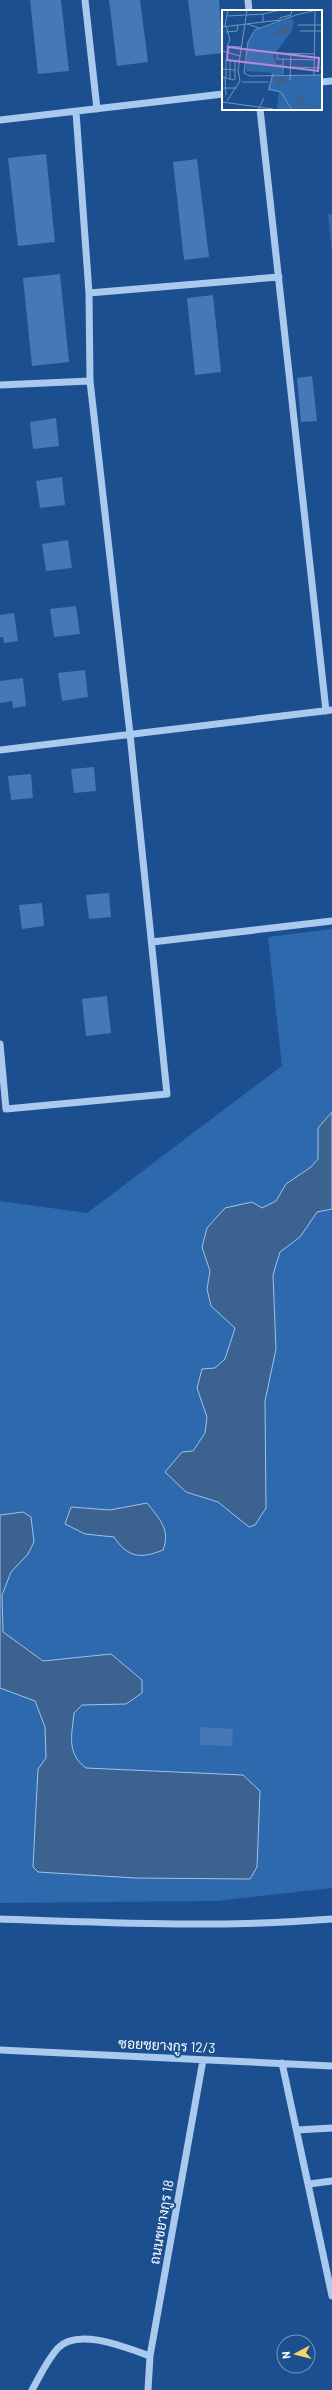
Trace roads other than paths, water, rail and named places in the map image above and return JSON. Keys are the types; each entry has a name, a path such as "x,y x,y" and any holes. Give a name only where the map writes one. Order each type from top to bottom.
{"street":[{"path":"85,0 97,109"},
{"path":"248,0 250,10"},
{"path":"322,82 332,81"},
{"path":"0,120 222,94"},
{"path":"0,750 329,711 278,278 260,110"},
{"path":"0,1044 6,1109 167,1094 130,734 90,381 89,293 76,112"},
{"path":"89,293 278,278"},
{"path":"0,385 90,381"},
{"path":"152,942 332,921"},
{"path":"0,1919 162,1925 272,1924 332,1919"},
{"name":"ซอยชยางกูร 12/3","path":"0,2050 332,2066"},
{"name":"ถนนชยางกูร 18","path":"148,2390 150,2356 203,2060"},
{"path":"282,2063 332,2296"},
{"path":"332,2066 332,2072"},
{"path":"297,2130 332,2128"},
{"path":"309,2184 332,2181"},
{"path":"32,2390 49,2360 59,2347 67,2342 75,2340 100,2341 150,2356"}]}
